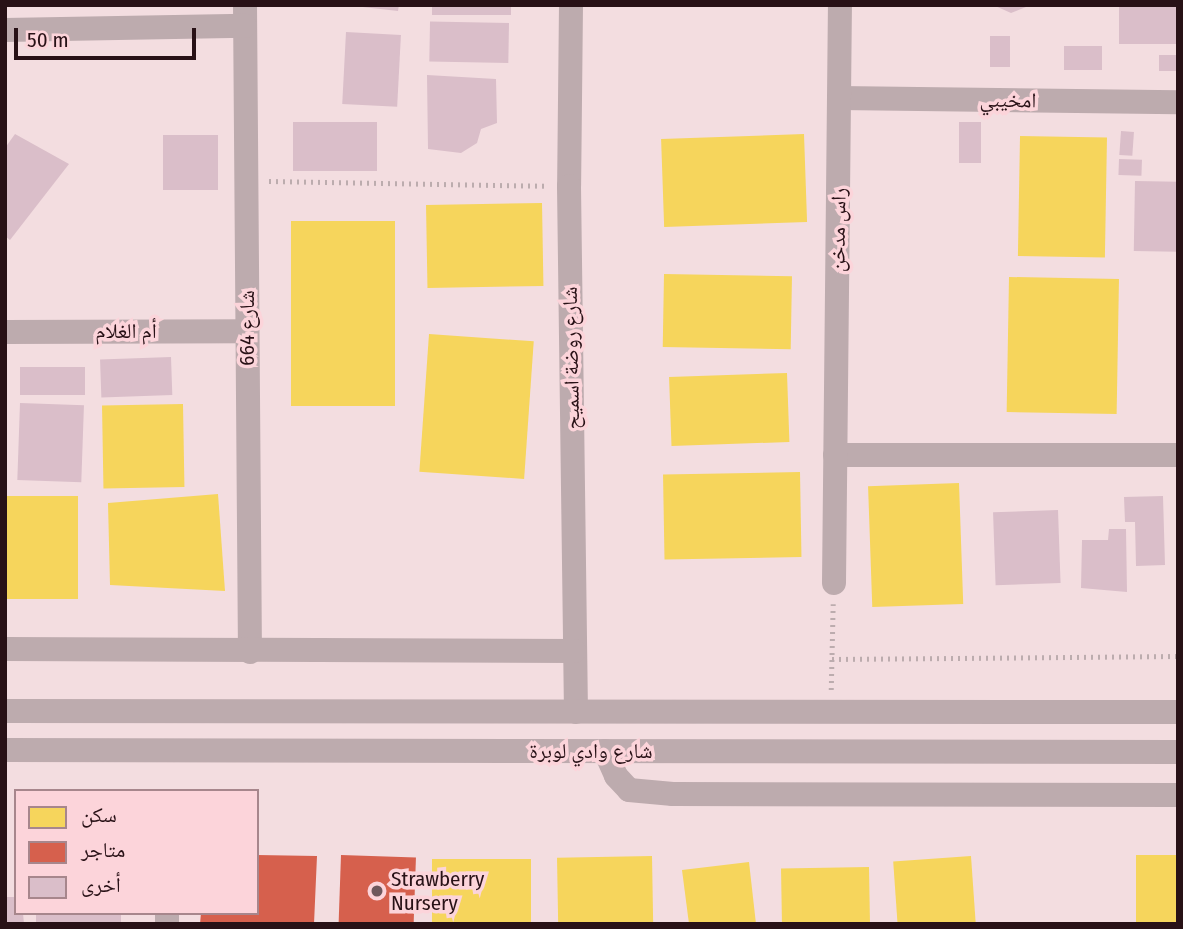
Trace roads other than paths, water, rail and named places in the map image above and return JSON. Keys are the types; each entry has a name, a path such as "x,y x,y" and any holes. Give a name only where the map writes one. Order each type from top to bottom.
{"street":[{"name":"شارع روضة اسميح","path":"571,5 569,187 576,712"},
{"name":"راس مدخن","path":"834,583 840,5"},
{"path":"5,30 245,15"},
{"name":"شارع 664","path":"245,15 250,652"},
{"name":"امخيبي","path":"839,98 1178,102"},
{"name":"أم الغلام","path":"5,332 247,331"},
{"path":"835,455 1178,455"},
{"path":"5,649 250,652 574,651"},
{"name":"شارع وادي لوبرة","path":"5,711 1178,712"},
{"name":"شارع وادي لوبرة","path":"5,750 1178,752"},
{"path":"605,751 616,776 629,790 673,794 1178,796"}],"place":[{"name":"Strawberry Nursery","path":"377,891"}]}
